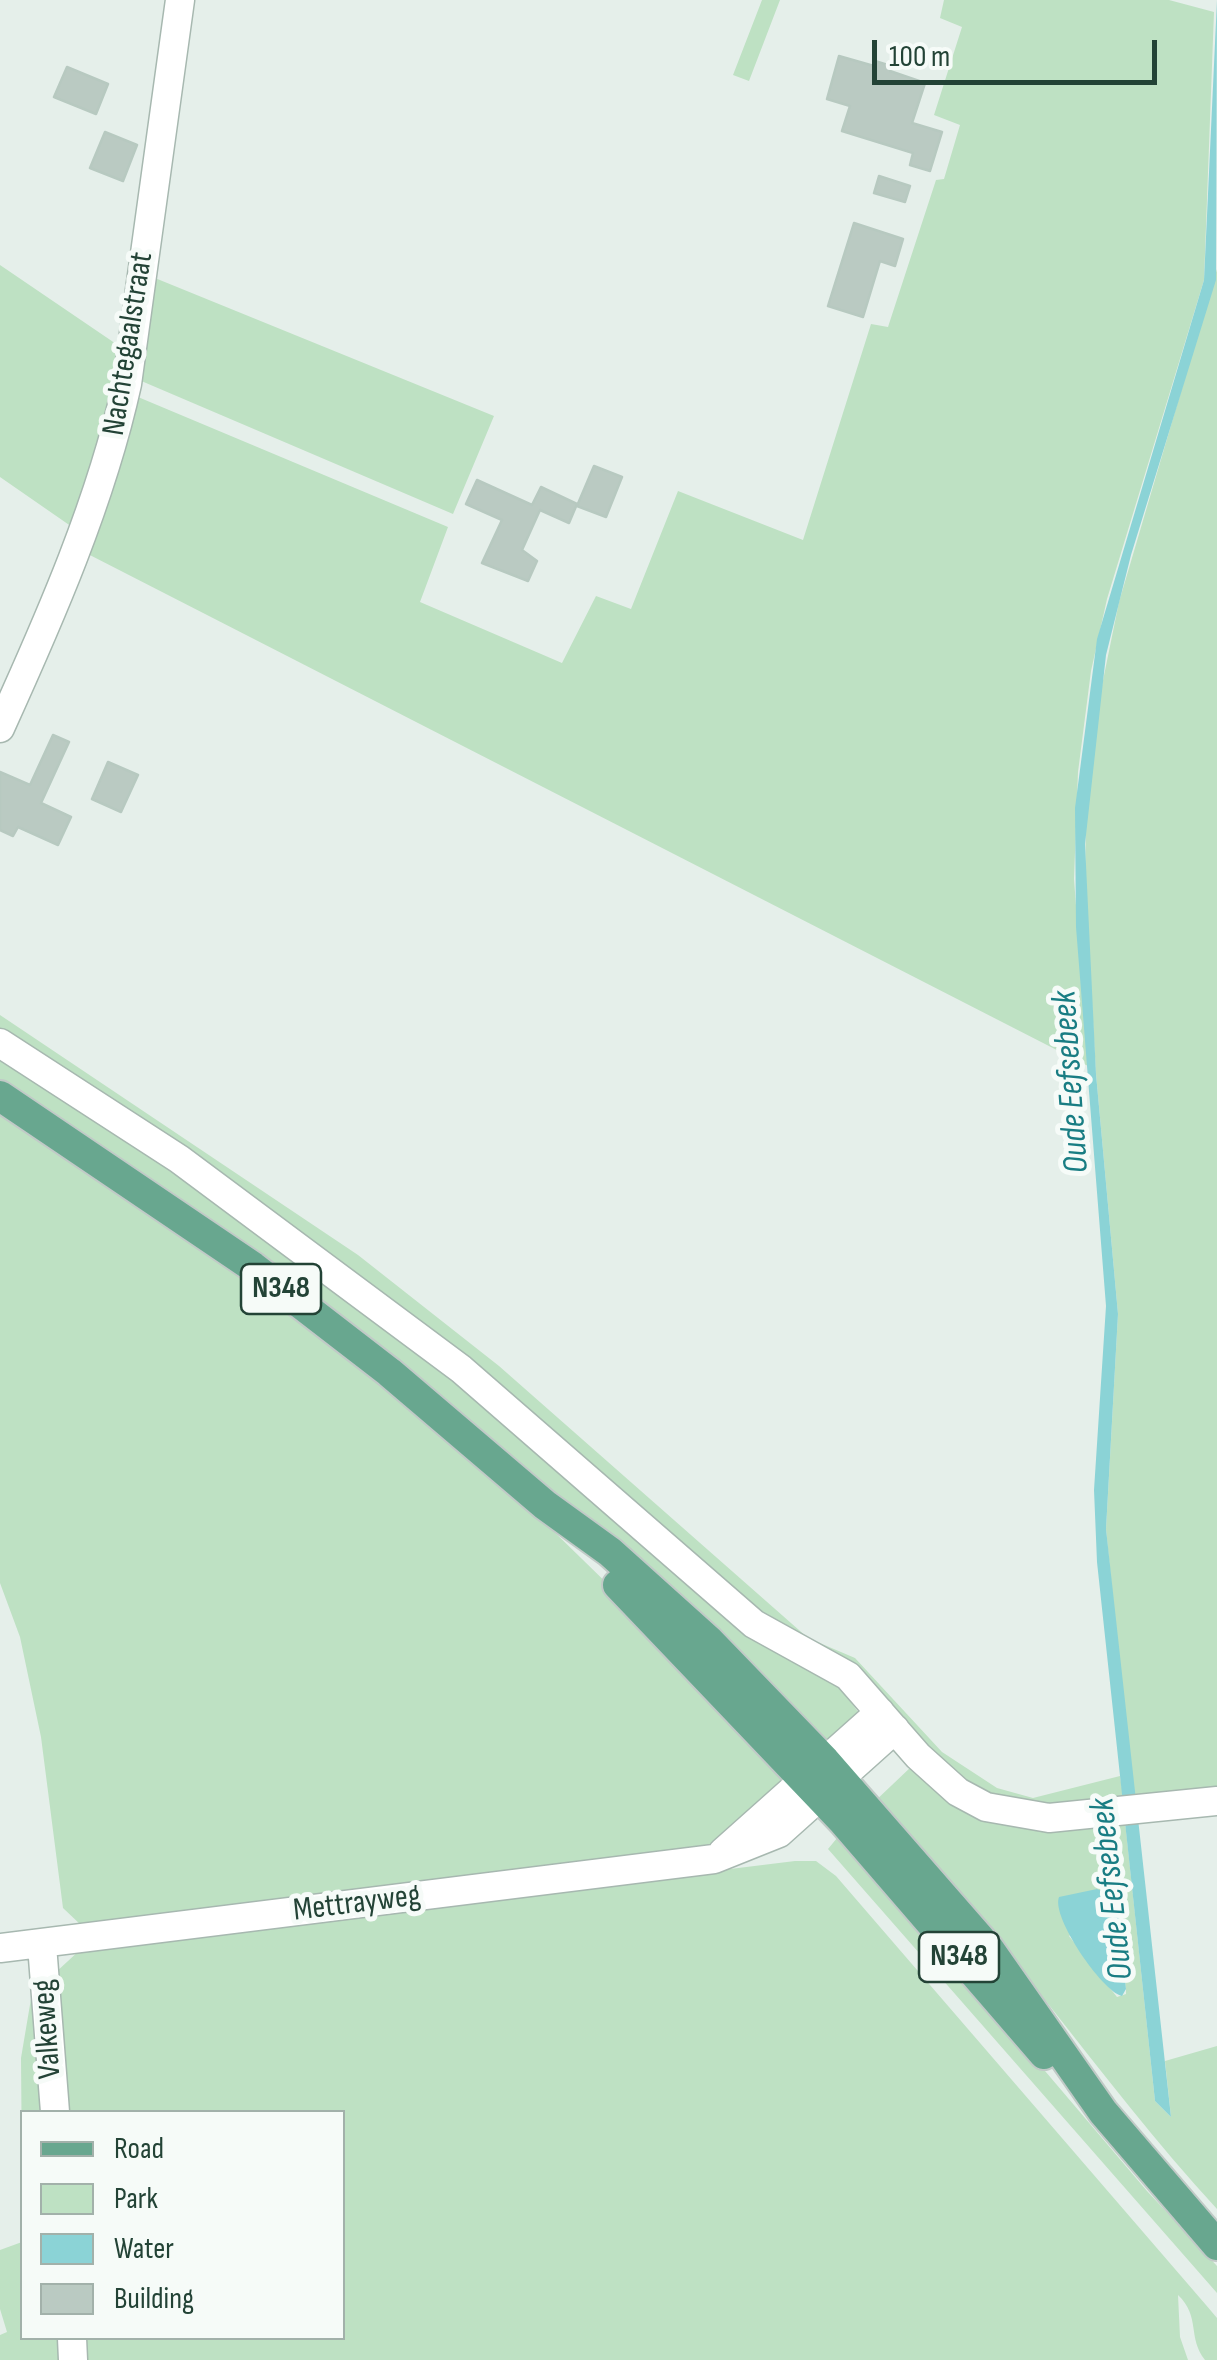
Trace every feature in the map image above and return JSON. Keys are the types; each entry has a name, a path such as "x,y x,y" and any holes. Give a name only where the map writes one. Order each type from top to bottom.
{"main road":[{"name":"N348","path":"0,1096 253,1267 389,1372 545,1505 572,1538 823,1779 989,1949 1102,2112 1217,2245"}],"street":[{"name":"Nachtegaalstraat","path":"0,728 32,658 115,441 127,384 180,0"},
{"path":"0,1042 179,1159 461,1369 754,1624 848,1676 958,1792 986,1807 1048,1818 1217,1801"},
{"name":"Mettrayweg","path":"0,1948 714,1859 823,1779 888,1721"},
{"name":"Valkeweg","path":"42,1945 55,2110"}],"green space":[{"path":"762,0 780,0 749,81 733,75"},
{"path":"944,0 1169,0 1214,12 1204,280 1107,599 1091,671 1078,772 1074,879 1088,1066 82,551 131,401 138,397 448,527 420,602 562,663 596,596 631,609 678,491 803,540 871,324 888,327 936,180 944,179 960,125 934,115 962,27 940,18"},
{"path":"0,265 125,350 75,529 0,477"},
{"path":"1217,269 1217,1788 1133,1800 1106,1529 1118,1314 1096,1074 1085,881 1086,816 1099,700 1119,602"},
{"path":"150,276 494,416 453,514 139,380"},
{"path":"0,1015 358,1255 499,1366 808,1638 855,1658 942,1752 997,1788 1033,1798 1120,1776 1124,1801 1066,1810 974,1791 670,1539 0,1035"},
{"path":"0,1053 246,1216 834,1679 861,1716 830,1741 820,1739 744,1670 0,1082"},
{"path":"0,1107 341,1348 540,1518 623,1599 781,1776 779,1790 725,1838 698,1850 82,1926 63,1908 41,1737 20,1637 0,1583"},
{"path":"912,1766 941,1790 1125,1821 1155,2101 1171,2117 1165,2061 1217,2046 1217,2209 963,1900 872,1804","holes":["1116,1897 1126,1994 1117,1997 1069,1936"]},
{"path":"842,1832 1147,2191 1217,2266 1217,2293 828,1849"},
{"path":"816,1861 836,1876 1217,2318 1217,2360 1205,2360 1200,2352 1189,2311 1178,2295 1180,2337 1188,2360 82,2360 81,2340 345,2340 345,2110 63,2110 55,1973 81,1949"},
{"path":"34,1981 45,2110 21,2110 21,2058"},
{"path":"20,2243 20,2340 64,2340 66,2360 0,2360 0,2335 7,2332 0,2309 0,2250"}],"water":[{"path":"1217,0 1216,280 1131,555 1106,655 1085,844 1096,1074 1118,1314 1106,1529 1171,2117 1155,2101 1097,1562 1094,1490 1106,1306 1076,927 1075,808 1097,639 1204,280"},
{"path":"1097,1889 1116,1897 1126,1989 1122,1996 1091,1968 1070,1936 1059,1907 1059,1897"}],"building":[{"path":"839,56 874,66 875,61 891,66 890,71 925,83 912,123 942,132 930,171 910,165 913,153 842,131 850,106 827,99"},
{"path":"67,67 108,84 96,114 54,97"},
{"path":"105,132 137,145 123,181 90,168"},
{"path":"879,176 910,186 905,202 874,193"},
{"path":"854,223 903,239 895,266 880,261 863,317 828,306"},
{"path":"594,466 622,477 606,517 577,506"},
{"path":"477,480 532,505 541,487 577,504 569,523 540,510 522,550 537,561 528,581 482,563 502,520 466,504"},
{"path":"53,735 69,742 41,803 71,817 58,845 18,827 13,836 0,830 0,772 30,785"},
{"path":"108,762 138,775 121,812 92,799"}],"water label":[{"name":"Oude Eefsebeek","path":"1072,1082"},
{"name":"Oude Eefsebeek","path":"1113,1889"}]}
